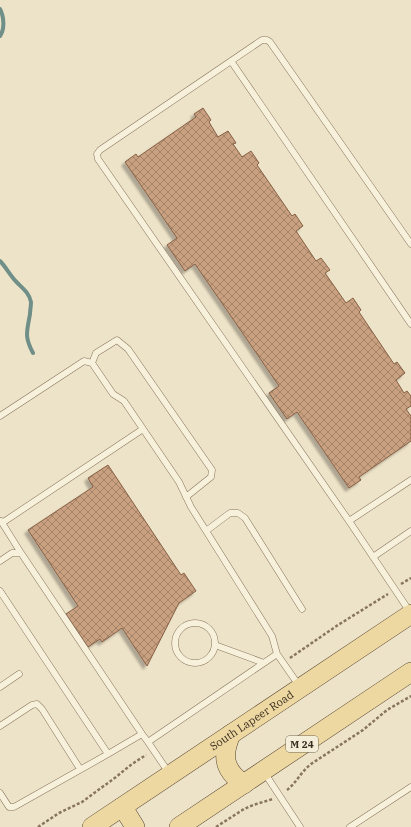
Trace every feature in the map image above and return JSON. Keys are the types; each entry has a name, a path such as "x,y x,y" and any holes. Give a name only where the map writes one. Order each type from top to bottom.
{"main road":[{"name":"South Lapeer Road","path":"92,827 411,614"},
{"name":"M 24","path":"179,827 411,672"},
{"path":"231,734 226,745 226,764 235,778 244,784"},
{"path":"121,808 136,827"}],"lane":[{"path":"411,244 270,42 266,40 262,40 100,150 97,154 98,159 349,521 411,614"},
{"path":"231,61 411,324"},
{"path":"92,363 96,353 117,340 128,349 212,470 211,477 186,497"},
{"path":"0,416 84,361 92,363 113,394 124,401 179,482 191,507 272,636 277,654 301,688"},
{"path":"143,429 1,521 170,775"},
{"path":"349,521 411,480"},
{"path":"206,531 230,513 238,513 244,518 302,609"},
{"path":"373,557 411,531"},
{"path":"0,561 12,553 21,553"},
{"path":"0,591 108,754"},
{"path":"196,623 208,628 214,638 215,645 210,656 200,663 186,661 177,652 175,645 176,638 183,627 196,623"},
{"path":"215,645 264,663"},
{"path":"148,742 277,654"},
{"path":"0,687 19,674"},
{"path":"0,726 32,705 37,704 80,769"},
{"path":"0,793 9,807 14,807 142,734"},
{"path":"263,770 300,827"},
{"path":"350,827 409,789 411,797"}],"path":[{"path":"216,827 244,809 272,800 280,795 295,783 304,770 311,764 363,730 387,710 411,696"}],"building":[{"path":"203,108 211,120 209,122 218,137 228,131 236,143 233,144 242,157 251,151 259,163 257,165 292,216 295,214 303,226 296,231 316,261 321,258 330,270 325,273 346,303 353,298 361,310 359,312 394,364 397,362 405,373 396,380 404,393 407,391 411,396 411,406 406,409 411,416 411,441 359,477 361,480 349,488 297,412 287,419 269,393 279,386 195,264 185,271 167,245 177,238 125,162 136,154 138,157 196,117 194,114"},
{"path":"108,465 181,575 184,573 196,591 179,603 147,666 122,628 102,642 100,639 88,647 66,614 78,606 28,530 93,487 88,478"}],"waterway":[{"path":"0,9 3,23 3,30 0,36"},
{"path":"0,261 30,298 31,305 27,338 33,353"}]}
